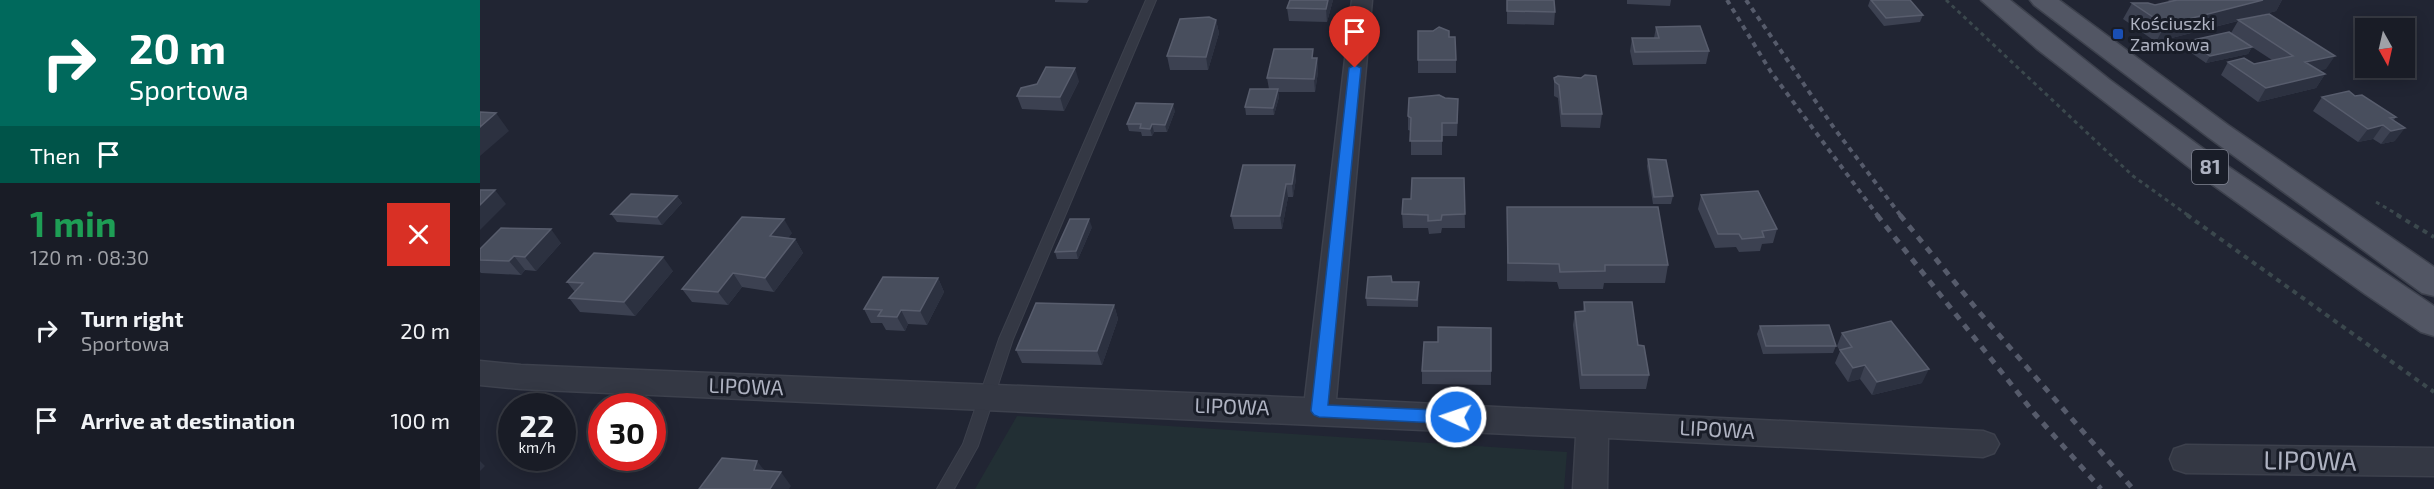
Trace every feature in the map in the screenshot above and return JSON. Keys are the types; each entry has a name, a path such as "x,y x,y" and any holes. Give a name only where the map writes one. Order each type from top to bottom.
{"main road":[{"name":"81","path":"1994,0 2065,59 2174,141 2434,323"},
{"name":"81","path":"2043,0 2209,124 2434,284"}],"street":[{"path":"1319,411 1362,0"},
{"name":"LIPOWA","path":"480,373 521,377 1319,411 1983,444"},
{"path":"1590,489 1592,424"},
{"name":"LIPOWA","path":"2186,459 2434,462"}],"lane":[{"path":"945,489 970,446 1006,339 1151,0"}],"path":[{"path":"1946,0 2133,176 2434,392"},
{"path":"2367,197 2434,237"}],"shaded area":[{"path":"1017,416 1567,452 1564,489 975,489"}],"building":[{"path":"1290,0 1328,0 1326,9 1287,8"},
{"path":"1507,0 1554,0 1555,12 1507,11"},
{"path":"1871,0 1910,0 1923,15 1886,18"},
{"path":"2177,0 2263,0 2165,25 2132,3 2155,5"},
{"path":"2269,14 2335,56 2305,62 2325,74 2266,88 2228,62 2244,58 2254,64 2293,56 2238,20"},
{"path":"1209,17 1216,20 1206,57 1167,56 1180,19"},
{"path":"1700,26 1709,51 1635,52 1632,38 1659,38 1656,27"},
{"path":"1439,27 1449,31 1449,37 1455,37 1456,60 1418,60 1418,31 1433,31"},
{"path":"2229,32 2252,47 2210,56 2188,41"},
{"path":"1274,49 1313,49 1312,58 1317,58 1314,79 1267,78"},
{"path":"1046,67 1075,68 1060,97 1017,96 1021,88 1037,84"},
{"path":"1585,75 1596,76 1602,114 1562,114 1559,85 1554,78 1558,76 1581,78"},
{"path":"1250,89 1278,89 1273,108 1245,107"},
{"path":"2349,91 2355,96 2362,95 2396,117 2390,118 2405,128 2391,131 2383,125 2368,129 2322,97"},
{"path":"1439,95 1458,99 1457,123 1442,123 1442,141 1410,141 1409,98"},
{"path":"1136,103 1173,104 1165,125 1152,124 1150,129 1140,128 1141,124 1127,124"},
{"path":"480,112 496,113 480,127"},
{"path":"1648,159 1666,160 1673,196 1654,197"},
{"path":"1243,165 1295,165 1292,184 1286,184 1280,216 1231,216"},
{"path":"1412,178 1464,178 1465,214 1442,215 1441,220 1428,221 1428,215 1402,214 1403,199 1411,199"},
{"path":"480,190 495,190 480,205"},
{"path":"1758,191 1777,229 1762,231 1764,237 1742,239 1739,234 1718,234 1701,195"},
{"path":"631,194 677,196 657,217 611,214"},
{"path":"1507,207 1658,207 1668,265 1605,265 1605,271 1560,272 1559,264 1508,263"},
{"path":"742,217 784,219 770,236 795,239 765,278 733,273 718,292 682,289"},
{"path":"1070,219 1089,219 1076,251 1055,252"},
{"path":"501,228 551,229 525,257 514,256 509,261 480,260 480,249"},
{"path":"594,253 663,257 624,302 569,298 583,283 567,282"},
{"path":"1391,276 1392,282 1419,282 1417,300 1366,298 1368,277"},
{"path":"883,277 938,278 920,311 901,310 897,317 878,316 882,310 864,309"},
{"path":"1584,302 1632,302 1638,345 1644,346 1649,375 1582,375 1575,312 1585,311"},
{"path":"1036,303 1114,305 1097,351 1016,350"},
{"path":"1891,321 1929,369 1877,382 1865,365 1853,368 1840,350 1852,347 1842,333"},
{"path":"1829,325 1836,346 1766,346 1760,326"},
{"path":"1438,327 1491,328 1491,371 1422,371 1424,342 1438,342"},
{"path":"722,458 757,461 754,470 781,472 770,489 699,489"}],"railway":[{"path":"1727,0 1771,72 1878,216"},
{"path":"1746,0 1834,128 1901,216"},
{"path":"1877,215 2034,413 2101,489"},
{"path":"1900,215 1979,312 2133,489"}],"place":[{"name":"Kościuszki Zamkowa","path":"2118,34"}],"route":[{"path":"1355,68 1319,411 1456,417"}]}
